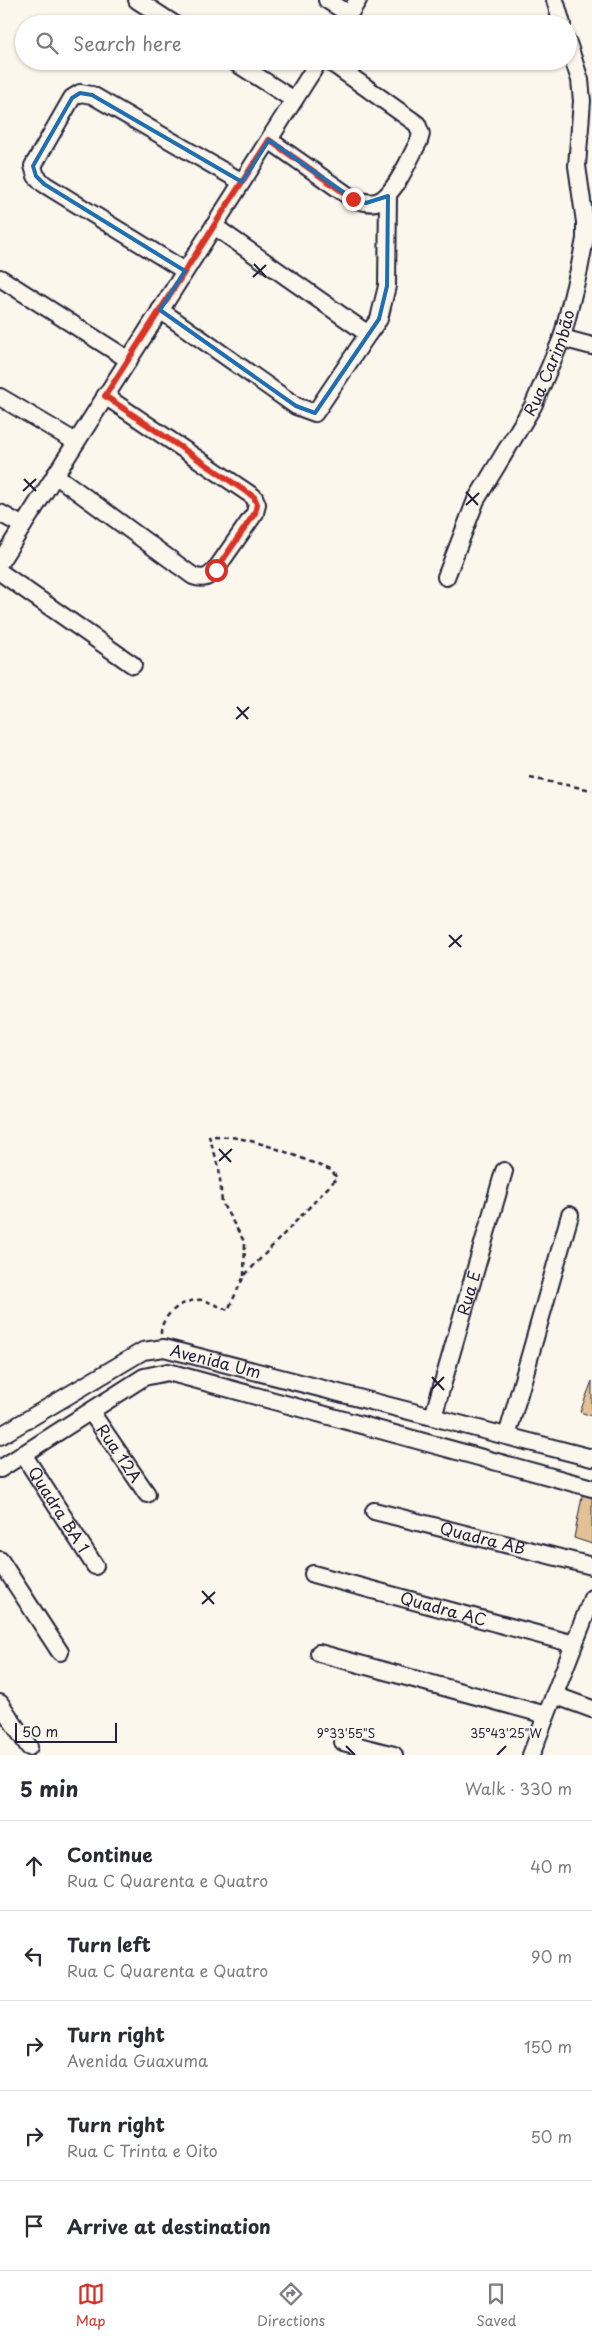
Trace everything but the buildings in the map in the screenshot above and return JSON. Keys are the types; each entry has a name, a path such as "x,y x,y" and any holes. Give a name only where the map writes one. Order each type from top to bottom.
{"street":[{"path":"137,0 160,15"},
{"path":"327,0 342,15"},
{"path":"349,15 358,0"},
{"path":"555,0 559,15"},
{"path":"247,70 294,100"},
{"path":"0,562 313,70"},
{"path":"160,310 296,406 315,413 379,319 387,286 388,196 419,141 421,134 417,124 342,70"},
{"name":"Rua Carimbão","path":"446,577 476,500 533,406 562,338 584,239 585,222 577,166 582,101 580,80 577,70"},
{"path":"185,271 44,184 36,176 33,166 72,98 80,93 92,95 242,182"},
{"path":"269,140 353,199 366,203 377,202 388,196"},
{"path":"214,226 368,334"},
{"path":"0,278 129,360"},
{"path":"562,338 592,346"},
{"path":"55,475 193,576 200,578 209,577 216,570 255,513 257,504 254,497 105,396"},
{"path":"0,397 76,442"},
{"path":"0,513 23,526"},
{"path":"0,572 133,665"},
{"name":"Rua E","path":"433,1417 504,1171"},
{"path":"507,1436 570,1215"},
{"name":"Avenida Um","path":"0,1436 143,1351 164,1348 592,1458"},
{"name":"Avenida Um","path":"2,1462 23,1454 144,1377 168,1372 592,1488"},
{"name":"Rua 12A","path":"91,1412 147,1494"},
{"path":"443,1448 450,1421"},
{"name":"Quadra BA 1","path":"23,1454 95,1566"},
{"name":"Quadra AB","path":"374,1511 592,1566"},
{"path":"0,1560 60,1652"},
{"name":"Quadra AC","path":"313,1574 574,1644"},
{"path":"531,1755 592,1600"},
{"path":"319,1653 546,1715"},
{"path":"554,1695 592,1709"},
{"path":"0,1704 28,1747"},
{"path":"343,1742 394,1755"}],"path":[{"path":"530,778 592,790"},
{"path":"164,1348 160,1334 161,1325 167,1316 184,1303 201,1300 228,1310 244,1276 337,1178 331,1170 258,1142 228,1136 209,1136 219,1167 222,1203 245,1243 244,1276"}],"highlighted area":[{"path":"80,93 92,95 242,182 269,140 353,199 366,203 388,196 387,286 379,319 315,413 296,406 160,310 185,271 44,184 36,176 33,166 72,98"}],"route":[{"path":"216,570 255,513 257,504 254,497 105,396 269,140 353,199"}]}
